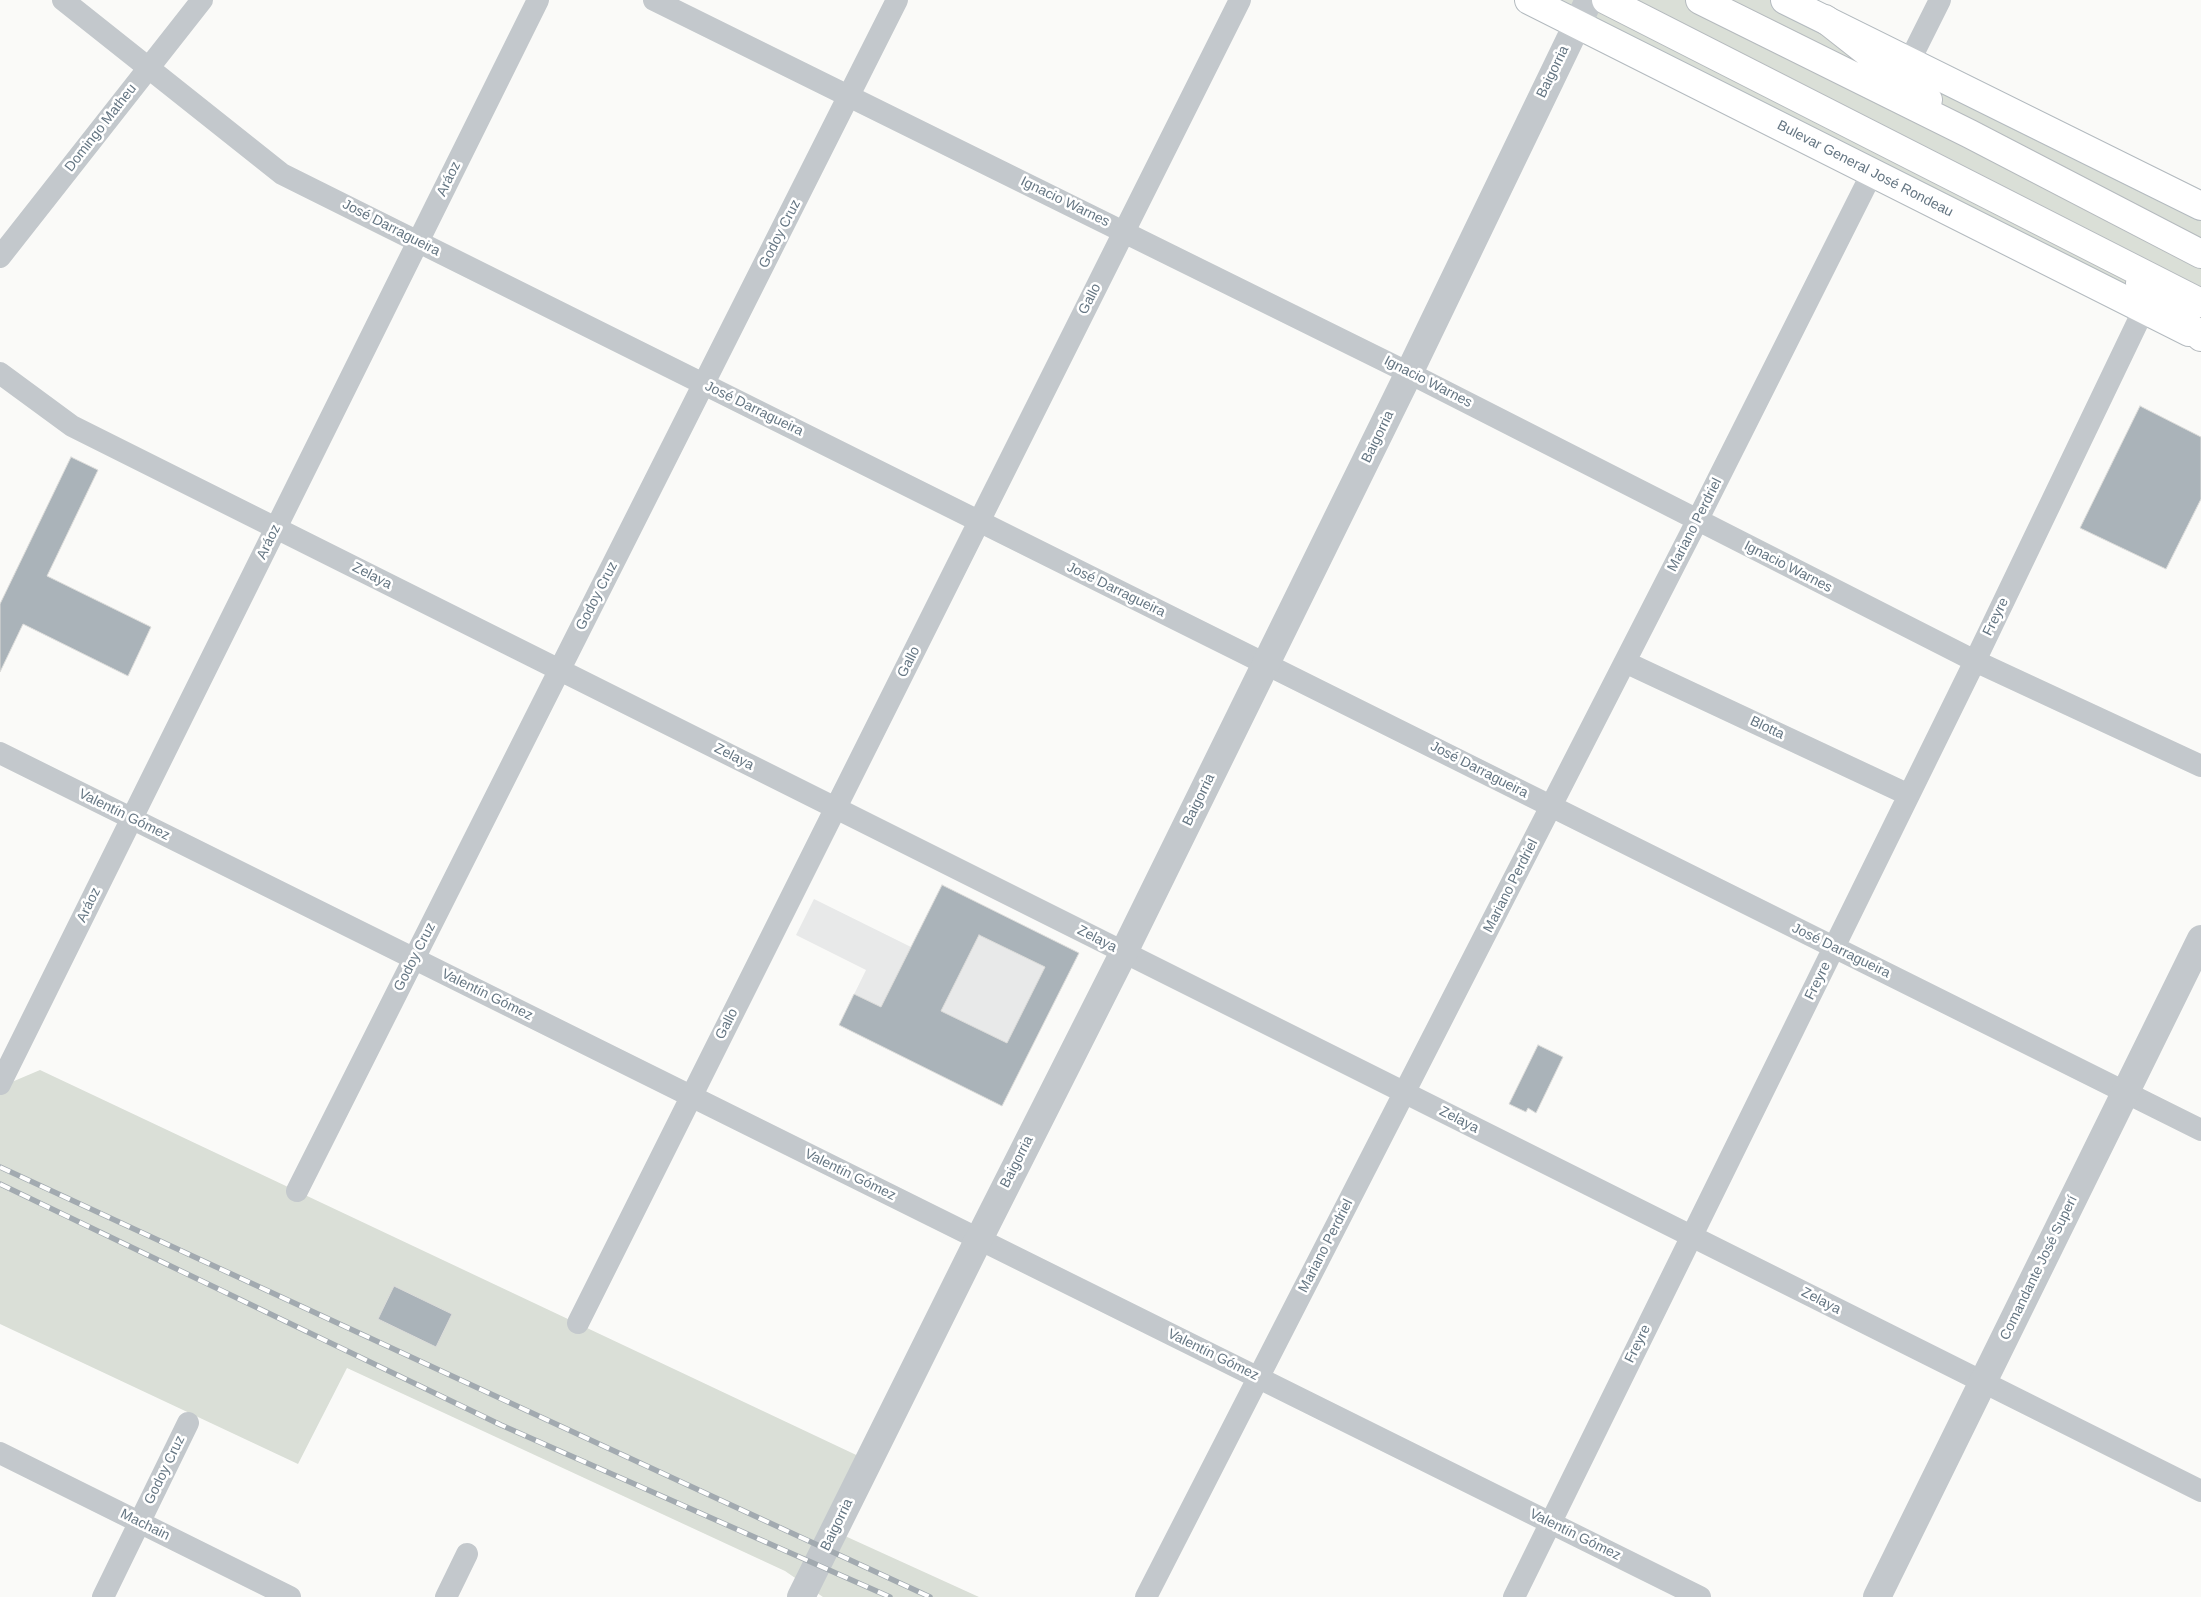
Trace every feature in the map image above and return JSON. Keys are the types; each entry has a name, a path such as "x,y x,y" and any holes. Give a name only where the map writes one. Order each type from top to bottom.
{"main road":[{"name":"Bulevar General José Rondeau","path":"1529,0 2201,338"},
{"path":"1606,0 2201,303"},
{"path":"1700,0 1970,134 2201,254"},
{"path":"1785,0 2200,204"},
{"path":"1826,19 1970,134"},
{"path":"2113,259 2201,338"}],"street":[{"name":"José Darragueira","path":"62,0 282,174 2201,1130"},
{"name":"Domingo Matheu","path":"0,256 202,0"},
{"name":"Aráoz","path":"0,1084 538,0"},
{"name":"Ignacio Warnes","path":"654,0 1409,373 1975,661 2201,766"},
{"name":"Godoy Cruz","path":"297,1191 897,0"},
{"name":"Gallo","path":"578,1324 1240,0"},
{"name":"Baigorria","path":"801,1597 978,1239 1124,952 1409,373 1589,0"},
{"path":"1910,60 1940,0"},
{"name":"Mariano Perdriel","path":"1146,1597 1698,521 1872,173"},
{"name":"Freyre","path":"1514,1597 1975,661 2144,309"},
{"name":"Zelaya","path":"0,373 72,426 2201,1491"},
{"name":"Blotta","path":"1625,662 1909,795"},
{"name":"Valentín Gómez","path":"0,753 1700,1597"},
{"name":"Comandante José Superí","path":"1877,1597 2201,939"},
{"name":"Godoy Cruz","path":"103,1597 188,1424"},
{"name":"Machain","path":"0,1453 290,1597"},
{"path":"446,1597 467,1554"}],"shaded area":[{"path":"1529,0 1785,0 2201,206 2201,338"},
{"path":"942,885 1079,953 1002,1106 839,1025 866,970 796,935 814,899 911,947"},
{"path":"40,1070 869,1461 834,1531 979,1597 823,1597 785,1571 347,1368 298,1464 0,1324 0,1087"}],"building":[{"path":"2140,406 2201,437 2201,499 2166,569 2080,528"},
{"path":"71,457 98,470 47,576 151,627 128,676 23,624 0,672 0,604"},
{"path":"942,885 1079,953 1002,1106 839,1025 854,994 881,1007","holes":["979,935 1045,967 1007,1043 941,1011"]},
{"path":"1538,1045 1563,1057 1536,1113 1528,1108 1526,1112 1509,1104"},
{"path":"394,1286 452,1314 436,1347 378,1319"}],"railway":[{"path":"0,1167 930,1597"},
{"path":"0,1184 501,1425 890,1597"}]}
